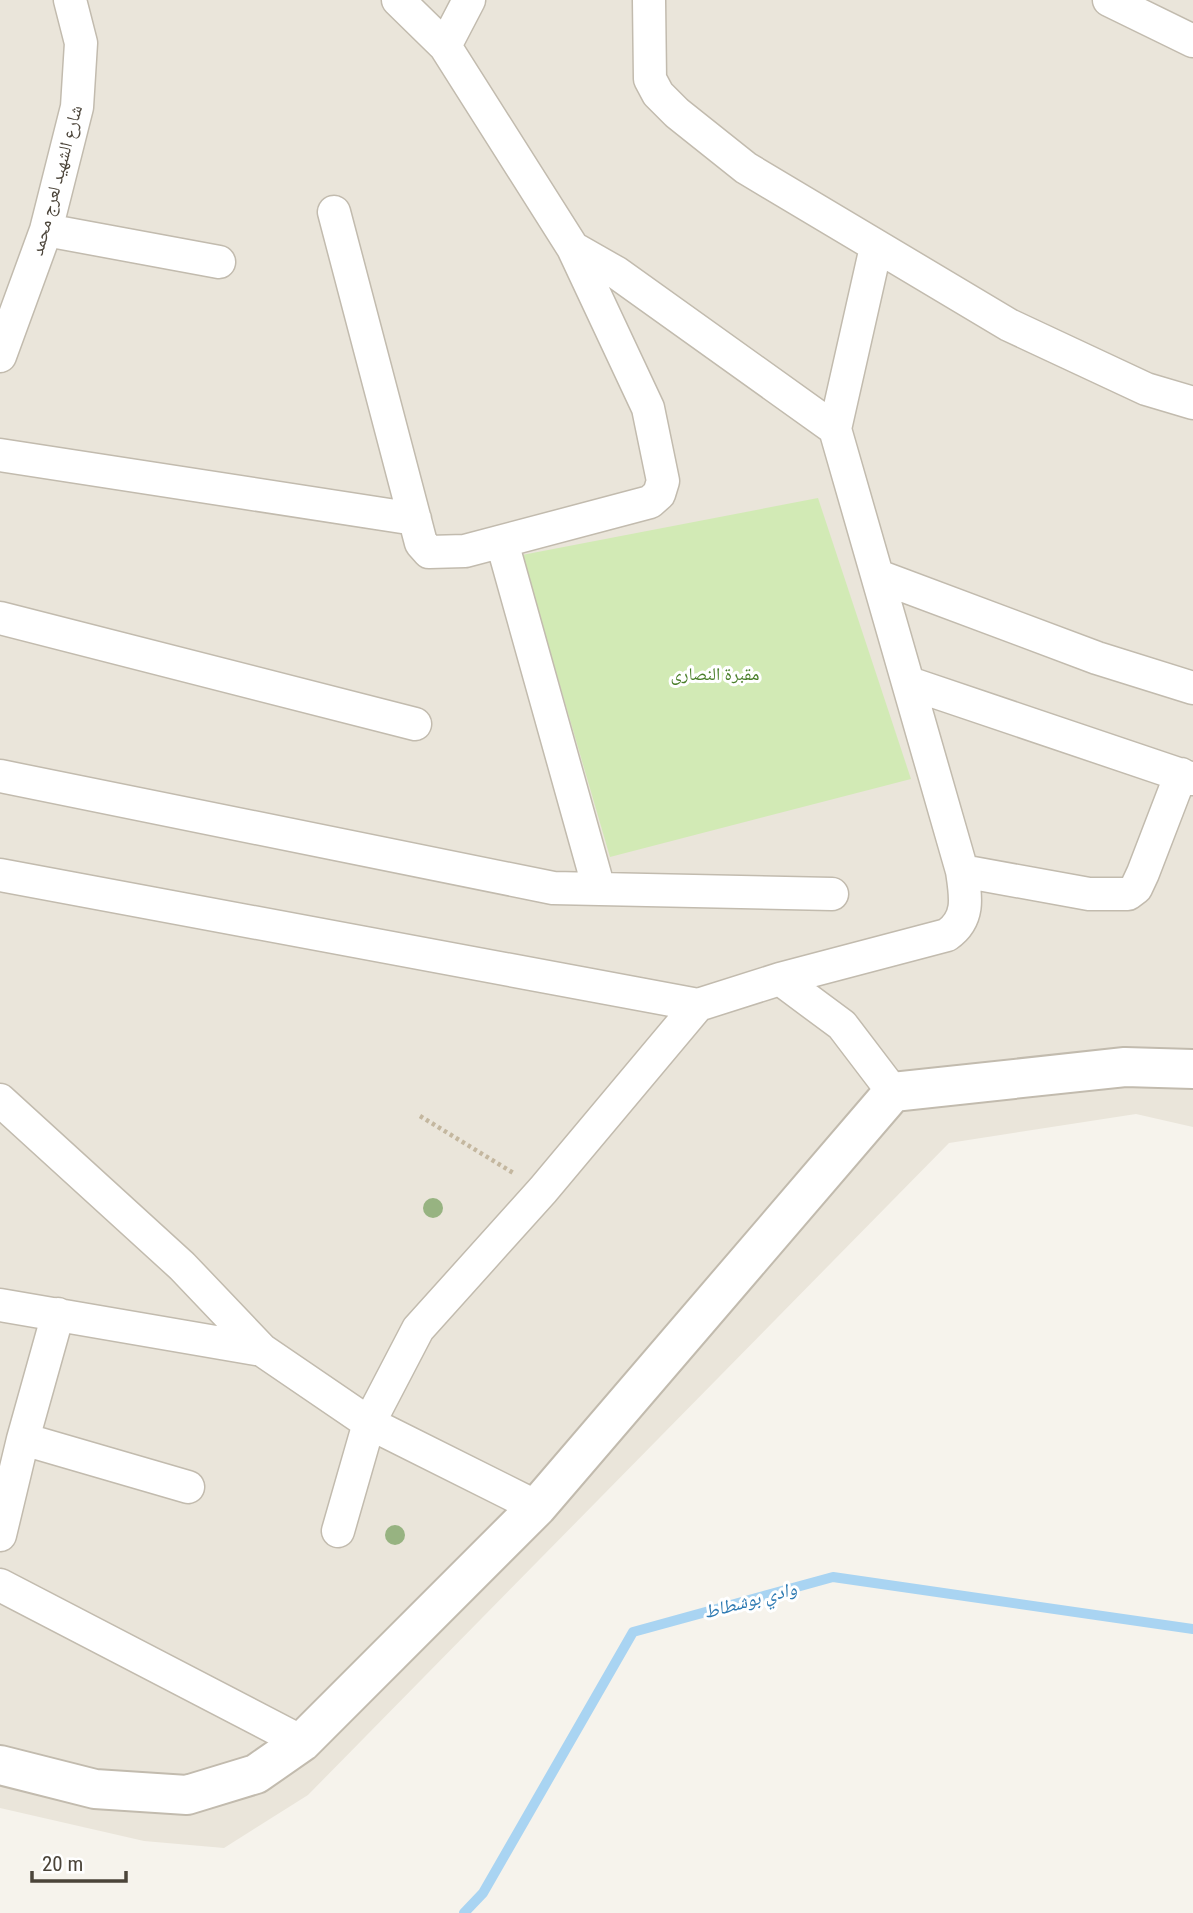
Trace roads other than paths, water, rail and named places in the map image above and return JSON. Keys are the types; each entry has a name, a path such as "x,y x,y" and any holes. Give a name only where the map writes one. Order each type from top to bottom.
{"street":[{"name":"شارع الشهيد لعرج محمد","path":"0,356 46,230 77,107 81,43 70,0"},
{"path":"334,212 421,543 429,552 465,551 502,542 650,502 659,494 663,481 648,408 573,248 445,46 398,0"},
{"path":"445,46 469,0"},
{"path":"649,0 650,79 658,94 677,113 746,168 1009,325 1146,389 1193,403"},
{"path":"1109,0 1193,41"},
{"path":"46,230 219,261"},
{"path":"0,876 698,1005 780,979 947,935 963,918 966,901 962,871 835,429 876,247"},
{"path":"573,248 617,273 835,429"},
{"path":"0,455 415,519"},
{"path":"502,542 599,889"},
{"path":"878,576 1097,658 1193,688"},
{"path":"0,618 415,724"},
{"path":"909,683 1187,777 1136,888 1128,894 1089,894 962,871"},
{"path":"0,776 476,875 553,888 832,894"},
{"path":"780,979 842,1025 894,1092"},
{"path":"338,1531 369,1423 418,1329 543,1190 698,1005"},
{"path":"0,1765 95,1788 187,1795 256,1774 302,1742 537,1507 894,1092 1125,1067 1193,1069"},
{"path":"0,1100 182,1266 262,1350 369,1423 537,1507"},
{"path":"0,1305 262,1350"},
{"path":"0,1535 23,1439 58,1314"},
{"path":"23,1439 188,1487"},
{"path":"0,1585 302,1742"}],"waterway":[{"name":"وادي بوشطاط","path":"464,1913 483,1893 633,1632 833,1577 1193,1629"}],"park label":[{"name":"مقبرة النصارى","path":"715,673"}]}
